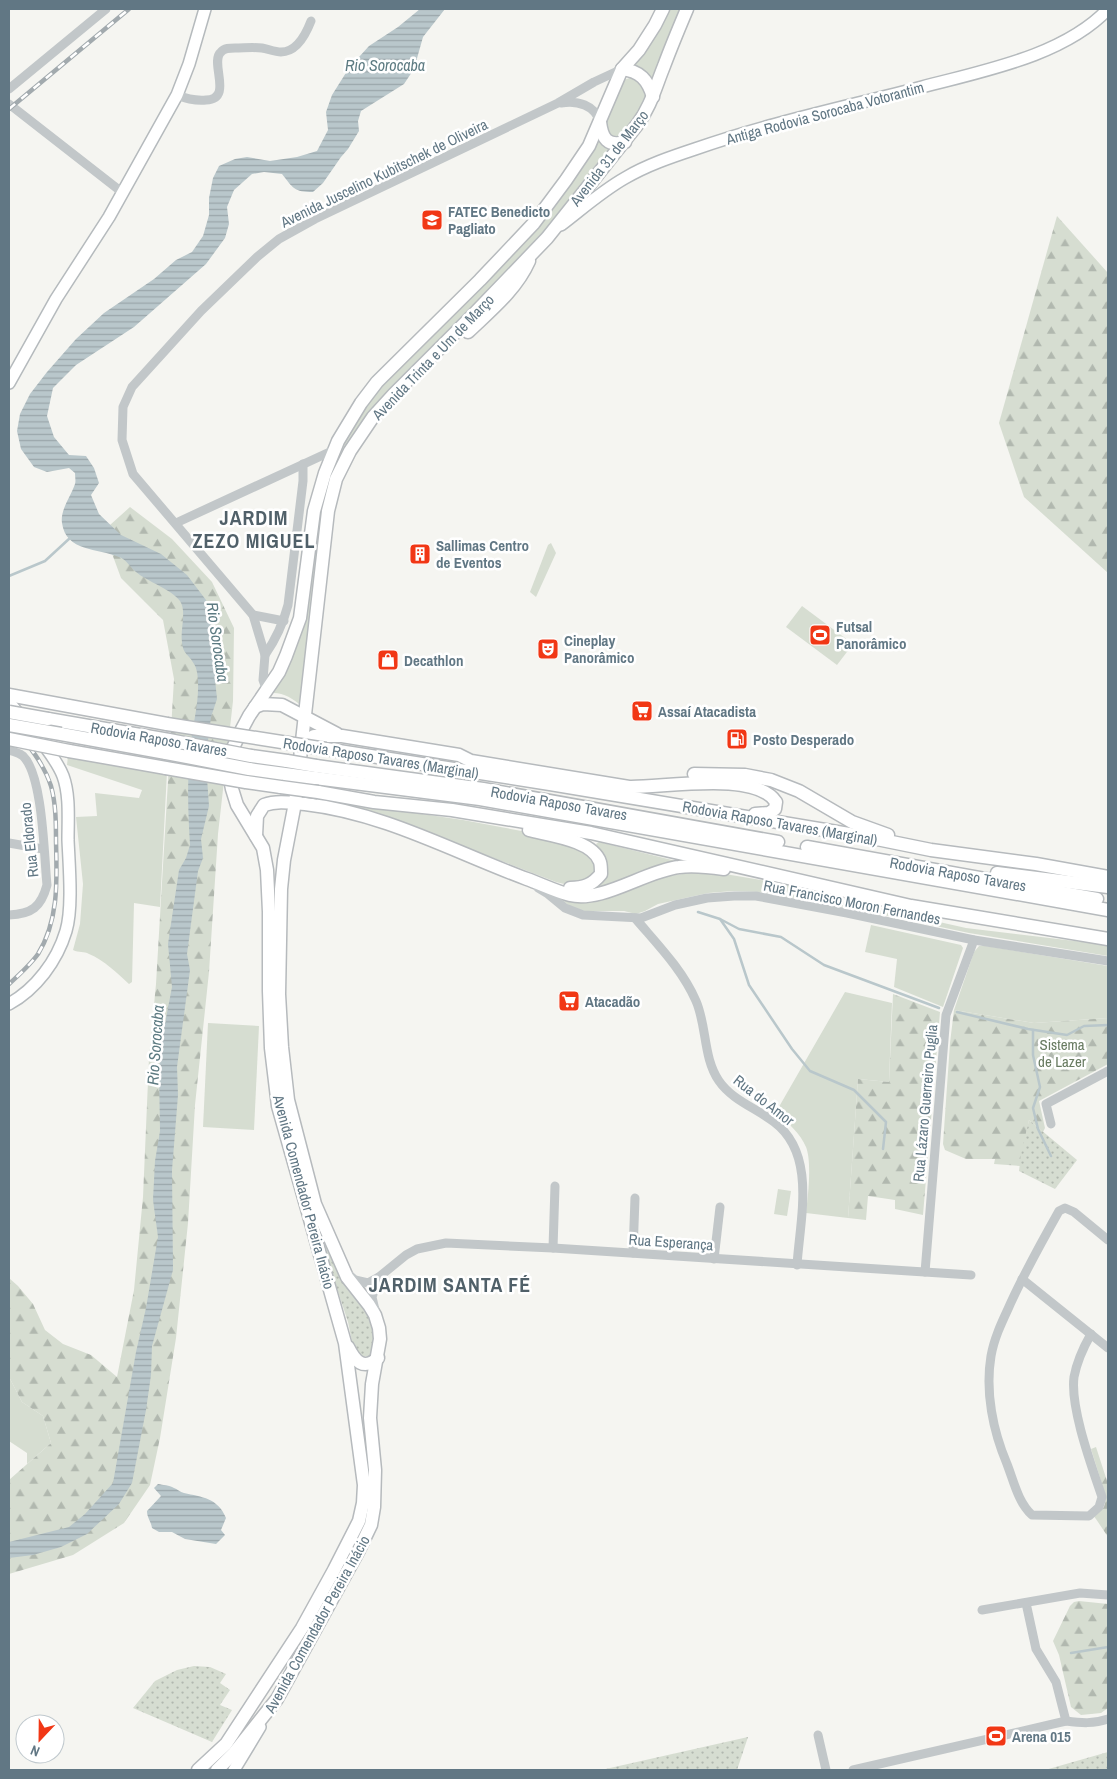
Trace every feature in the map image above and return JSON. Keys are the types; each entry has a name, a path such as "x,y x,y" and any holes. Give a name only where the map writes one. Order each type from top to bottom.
{"highway":[{"name":"Avenida 31 de Março","path":"480,280 534,223 589,146 622,69 639,50 655,26 663,9"},
{"name":"Avenida 31 de Março","path":"520,267 550,234 625,142 646,113 687,9"},
{"path":"622,69 640,74 648,84 653,97"},
{"path":"600,122 602,134 607,141 615,143 625,142"},
{"path":"373,417 438,362 508,294 522,277 533,253"},
{"name":"Avenida Trinta e Um de Março","path":"310,674 328,511 336,479 350,451 373,417 393,395 520,267"},
{"name":"Avenida Trinta e Um de Março","path":"334,450 361,403 377,382 480,280"},
{"name":"Avenida Comendador Pereira Inácio","path":"198,1770 226,1744 302,1628 359,1521 363,1503 364,1485 346,1343 278,1106 271,1048 269,912 267,870 263,848 237,804 229,774 230,754 249,716 267,691 286,656 300,618 314,511 334,450"},
{"path":"310,674 314,684 315,712 324,728"},
{"name":"Avenida Comendador Pereira Inácio","path":"277,1699 358,1552 371,1524 374,1507 374,1470 370,1418 372,1384 380,1339 378,1322 369,1304 347,1277 315,1204 288,1100 282,1047 279,994 281,889 284,860 295,803 310,674"},
{"name":"Rodovia Raposo Tavares (Marginal)","path":"9,695 167,724 550,784 867,837 931,850 1108,876"},
{"path":"255,707 272,703 282,705 342,736"},
{"name":"Rodovia Raposo Tavares","path":"9,712 169,740 316,772 480,799 1108,910"},
{"name":"Rodovia Raposo Tavares","path":"9,725 166,753 316,772 483,789 1108,901"},
{"path":"302,743 314,736 342,736 459,755 471,761 629,787 648,788 695,782 732,784 764,790 772,795 776,802 775,809 769,813 756,814 653,802"},
{"path":"9,739 246,782 374,802 452,810 590,832 911,906 1108,939"},
{"path":"459,755 472,752 623,779 640,780 711,774 745,775 771,780 798,791 852,822 931,850"},
{"path":"280,802 286,811 290,830"},
{"path":"256,837 256,822 264,805 280,802 295,803 319,806 369,817 572,895 590,896 643,877 679,867 713,868 796,880"},
{"path":"290,830 301,813 319,806"},
{"path":"452,810 580,843 595,854 600,862 601,874 594,883 582,888 567,888 520,876"},
{"path":"937,870 993,873 1108,887"},
{"path":"346,1343 354,1360 359,1363 369,1363 378,1358"},
{"path":"217,1770 234,1753 277,1699"}],"main road":[{"path":"9,383 56,299 109,217 177,95 189,64 205,9"},
{"name":"Antiga Rodovia Sorocaba Votorantim","path":"550,234 624,178 646,167 731,136 977,73 1036,54 1073,37 1098,20 1108,10"},
{"path":"9,702 55,760 63,774 68,797 69,872 66,931 58,949 40,980 20,998 9,1004"},
{"name":"Avenida Comendador Pereira Inácio","path":"234,1770 277,1699"}],"street":[{"path":"9,89 106,9"},
{"path":"177,95 192,101 212,100 218,95 220,85 218,61 222,50 228,48 260,48 280,52 290,51 300,42 311,21"},
{"name":"Avenida Juscelino Kubitschek de Oliveira","path":"254,616 133,474 122,440 123,407 132,387 202,311 257,257 279,239 315,218 558,103 594,82 622,69"},
{"name":"Avenida Juscelino Kubitschek de Oliveira","path":"558,103 574,102 583,104 598,116 600,122"},
{"path":"9,104 122,194"},
{"path":"176,523 334,450"},
{"path":"265,655 284,621 288,605 303,481 303,464"},
{"path":"267,691 262,680 265,655 254,616 284,621"},
{"name":"Rua Eldorado","path":"9,750 17,752 24,758 34,777 39,802 47,884 39,906 28,911 9,915"},
{"path":"9,843 44,849"},
{"name":"Rua Francisco Moron Fernandes","path":"520,876 548,894 565,908 583,915 646,918 675,905 708,898 756,896 974,940 1108,961"},
{"name":"Rua do Amor","path":"635,918 682,975 697,1002 712,1066 719,1081 728,1091 775,1122 790,1137 797,1153 803,1189 797,1265"},
{"name":"Rua Lázaro Guerreiro Puglia","path":"925,1272 946,1014 974,940"},
{"path":"1051,1124 1046,1104 1108,1071"},
{"path":"553,1248 554,1186"},
{"path":"633,1253 636,1198"},
{"path":"714,1259 720,1207"},
{"path":"1091,1334 1080,1354 1074,1379 1076,1409 1102,1497 1099,1507 1089,1516 1032,1515 1024,1507 1000,1447 992,1413 989,1381 991,1356 998,1332 1022,1279 1059,1211 1065,1208 1074,1212 1108,1240"},
{"name":"Rua Esperança","path":"379,1277 416,1249 446,1242 971,1275"},
{"path":"341,1264 355,1280 368,1283 379,1277"},
{"path":"378,1322 372,1297 379,1277"},
{"path":"1022,1279 1108,1348"},
{"path":"982,1610 1080,1593 1108,1595"},
{"path":"1026,1603 1036,1649 1056,1682 1066,1721"},
{"path":"852,1770 1066,1721 1096,1723 1108,1719"},
{"path":"818,1735 826,1770"}],"green space":[{"path":"669,9 682,9 653,82 645,70 631,67"},
{"path":"632,77 636,78 646,92 646,97 628,128 613,139 605,127 613,103 624,80"},
{"path":"598,136 617,147 550,228 343,456 302,706 295,700 280,693 271,693 285,668 324,487 349,429 381,384 483,285"},
{"path":"1057,216 1108,273 1108,573 1024,497 999,423"},
{"path":"130,507 172,539 212,582 234,628 233,701 218,834 209,972 195,1105 188,1223 176,1338 160,1438 150,1485 124,1523 73,1555 9,1574 9,1480 51,1443 43,1416 22,1402 9,1377 9,1278 33,1304 45,1330 63,1344 91,1355 117,1377 134,1290 143,1197 149,1058 156,984 174,679 163,620 121,578 107,540 110,525"},
{"path":"551,543 556,553 536,597 530,592 548,545"},
{"name":"Futsal Panorâmico","path":"802,606 853,644 837,665 786,627"},
{"path":"68,756 167,772 160,907 134,903 132,982 129,984 100,960 87,953 73,950 80,924 83,884 76,817 97,816 95,793 139,798 142,790 67,765"},
{"path":"307,797 463,820 559,838 592,857 596,864 595,872 589,880 568,885 556,882 371,811 307,801"},
{"path":"599,842 672,860 675,863 600,889 589,889 603,857 596,844"},
{"path":"689,873 719,873 784,884 966,928 1108,945 1108,956 969,933 846,907 760,892 733,891 708,893 658,904 636,914 624,911 584,911 570,906 559,898"},
{"path":"871,925 961,945 963,948 943,1007 894,987 897,959 865,952"},
{"path":"979,946 1108,966 1108,1018 1034,1023 954,1010 974,952"},
{"path":"845,992 892,1003 889,1082 858,1079 848,1218 806,1213 809,1170 808,1153 804,1142 797,1133 776,1112"},
{"path":"893,994 940,1012 923,1215 895,1209 895,1200 868,1196 866,1220 848,1218 858,1079 889,1082"},
{"name":"Sistema de Lazer","path":"954,1010 1034,1023 1108,1018 1108,1064 1039,1101 1045,1128 1043,1132 1029,1120 1020,1166 994,1164 995,1159 966,1159 945,1150 943,1144"},
{"path":"208,1023 259,1026 254,1130 203,1127"},
{"path":"1029,1120 1077,1160 1055,1189 1019,1171"},
{"path":"778,1189 791,1191 787,1216 774,1214"},
{"path":"329,1244 375,1323 373,1352 369,1356 360,1357 354,1351 348,1322 323,1246"},
{"path":"9,1377 22,1402 43,1416 51,1443 27,1464 27,1453 9,1441"},
{"path":"1096,1447 1108,1484 1108,1537 1094,1516 1104,1507 1106,1497 1091,1449"},
{"path":"1074,1602 1108,1604 1108,1708 1101,1713 1081,1715 1071,1707 1059,1655 1053,1641 1070,1606"},
{"path":"194,1666 210,1667 226,1674 220,1683 230,1690 220,1705 232,1710 212,1742 133,1708 155,1681 177,1670"},
{"path":"748,1737 737,1770 601,1770"},
{"path":"1108,1752 1108,1770 1045,1770"}],"water":[{"name":"Rio Sorocaba","path":"420,9 445,9 423,37 414,69 404,84 361,111 358,121 359,131 323,183 313,192 307,192 294,188 282,174 264,172 252,174 234,190 227,207 229,224 225,238 206,264 134,327 76,365 53,388 47,416 54,437 69,455 86,456 94,468 99,483 91,495 99,514 121,535 161,554 187,575 206,600 211,614 217,699 211,717 208,741 207,778 209,806 201,839 203,858 198,871 187,954 190,970 177,1067 178,1095 172,1170 173,1270 152,1346 151,1375 146,1410 132,1483 119,1504 87,1534 61,1547 33,1555 9,1558 9,1542 69,1527 85,1514 113,1483 158,1237 153,1200 155,1161 160,1131 159,1072 162,1039 172,987 168,944 179,870 186,858 190,845 189,762 198,691 196,668 183,646 183,610 180,601 171,593 136,572 121,558 84,548 70,539 65,532 62,518 64,508 75,484 75,473 69,468 47,472 34,467 21,449 17,431 20,414 30,394 76,339 104,313 154,279 176,260 192,252 203,236 209,215 209,198 213,178 219,166 235,159 247,157 270,161 297,157 317,151 328,130 326,112 332,95 349,68 369,46 398,27"},
{"path":"158,1484 170,1486 183,1493 203,1497 214,1502 223,1511 226,1518 221,1530 225,1535 216,1544 185,1539 172,1532 159,1532 152,1528 147,1511 161,1496 154,1488"}],"waterway":[{"path":"9,576 45,561 70,538"},
{"path":"698,912 720,919 739,929 781,937 824,965 939,1008"},
{"path":"720,919 734,939 749,985 792,1049 810,1071 854,1090 886,1122 883,1149"},
{"path":"957,1012 1028,1029 1067,1035 1084,1026 1108,1025"},
{"path":"1033,1030 1033,1055 1040,1087 1033,1108 1038,1129 1051,1156"},
{"path":"1071,1653 1108,1647"}],"railway":[{"path":"9,109 129,9"},
{"path":"9,722 38,760 51,786 55,814 57,871 53,914 45,941 35,958 9,984"}],"place":[{"name":"FATEC Benedicto Pagliato","path":"432,220"},
{"name":"Sallimas Centro de Eventos","path":"420,554"},
{"name":"Futsal Panorâmico","path":"820,635"},
{"name":"Cineplay Panorâmico","path":"548,649"},
{"name":"Decathlon","path":"388,660"},
{"name":"Assaí Atacadista","path":"642,711"},
{"name":"Posto Desperado","path":"737,739"},
{"name":"Atacadão","path":"569,1001"},
{"name":"Arena 015","path":"996,1736"}],"district":[{"name":"JARDIM ZEZO MIGUEL","path":"254,528"},
{"name":"JARDIM SANTA FÉ","path":"450,1284"}]}
